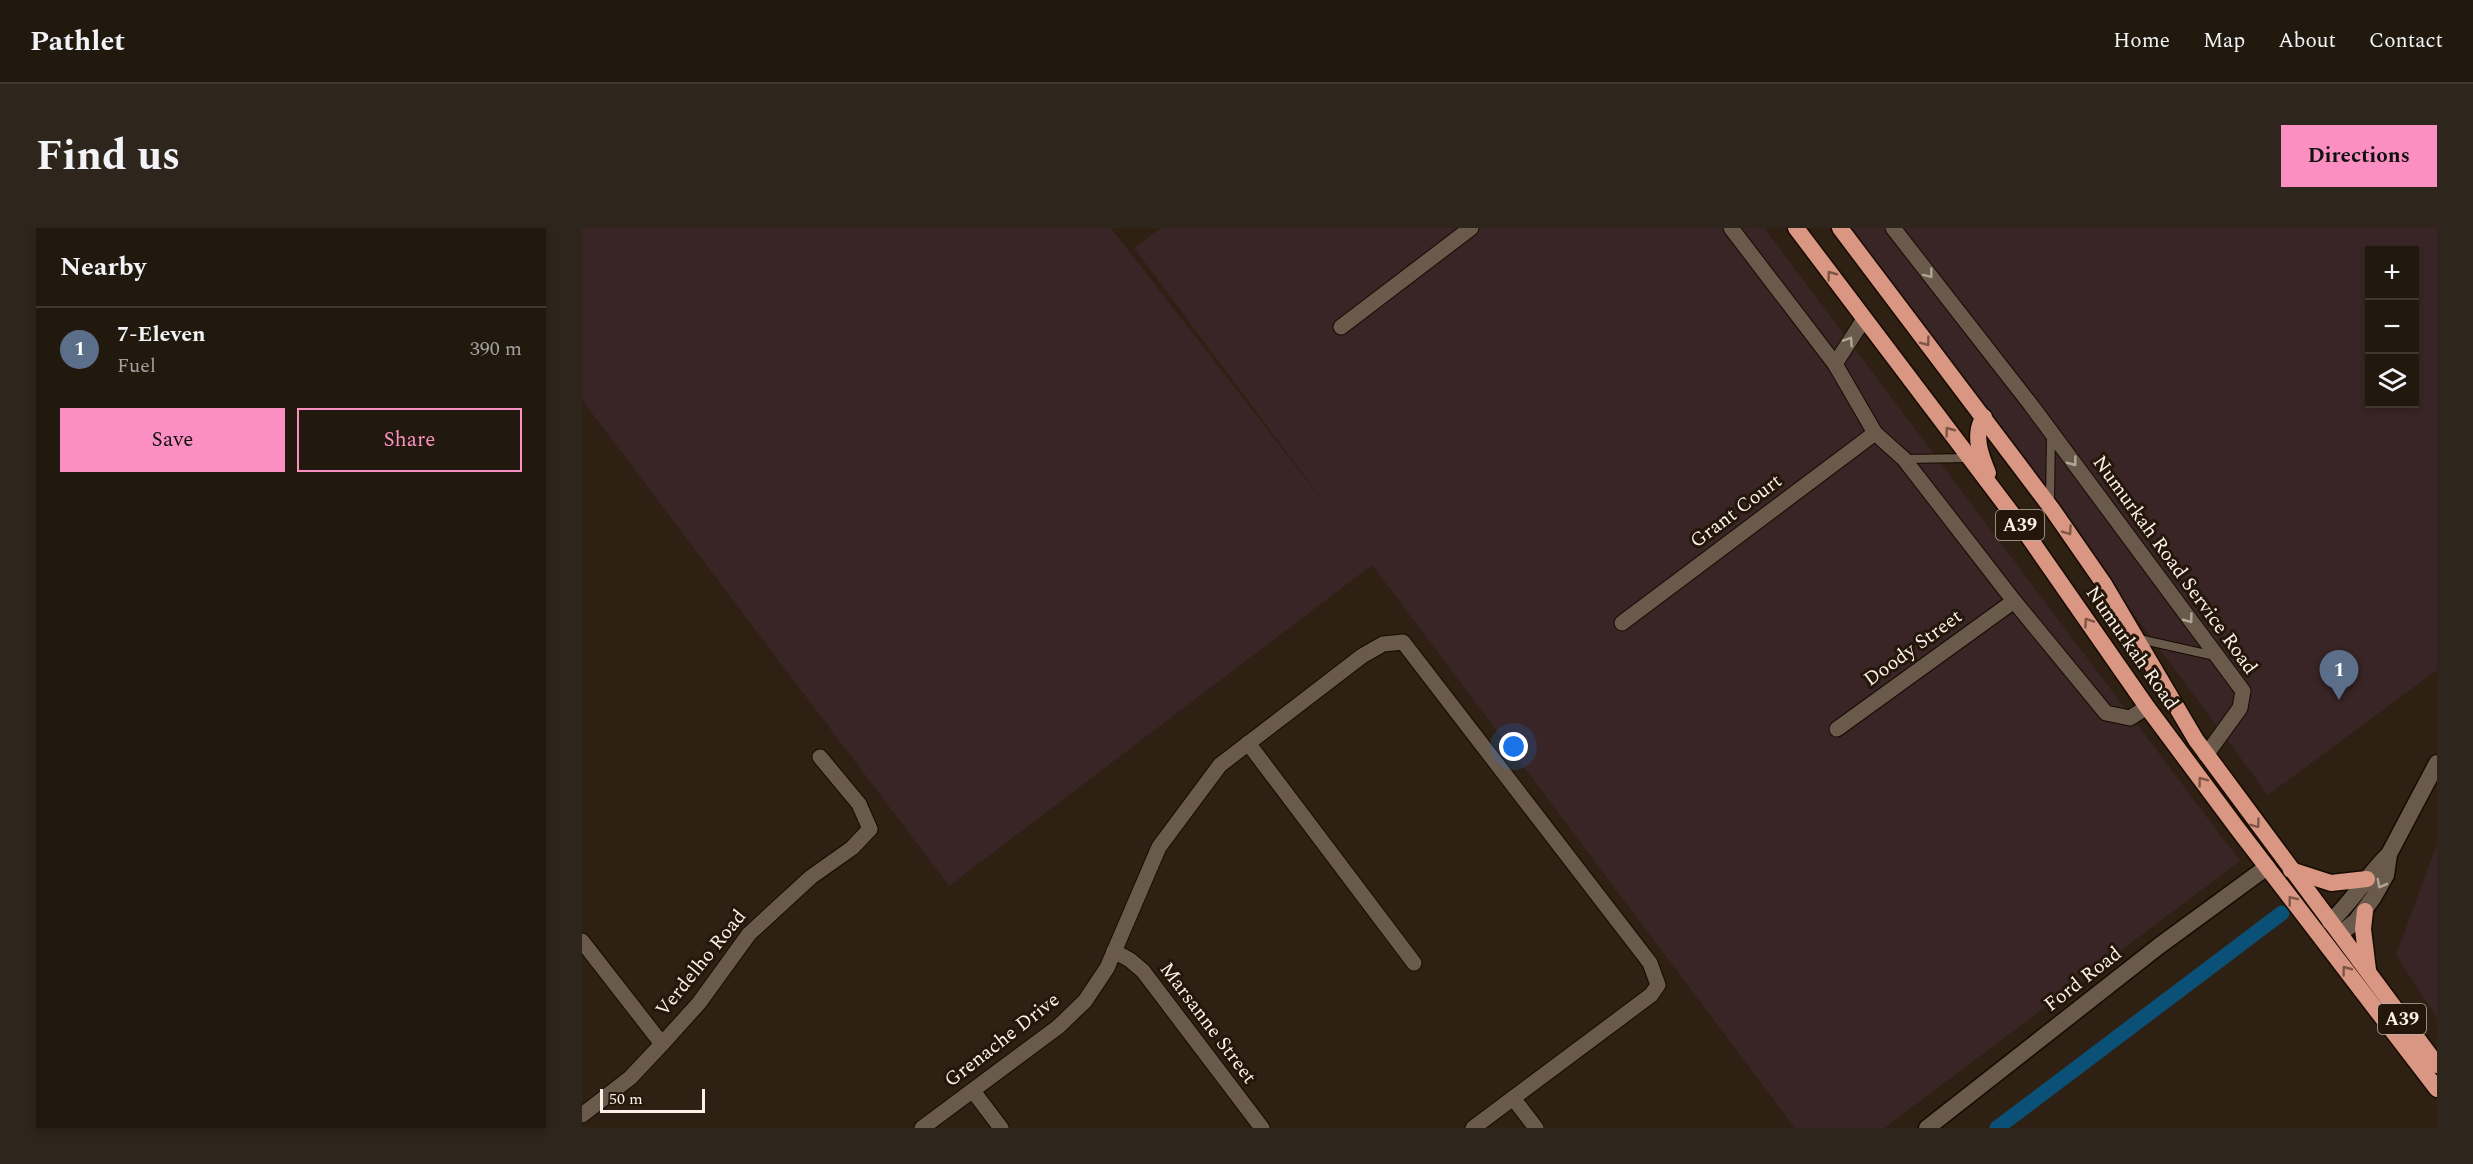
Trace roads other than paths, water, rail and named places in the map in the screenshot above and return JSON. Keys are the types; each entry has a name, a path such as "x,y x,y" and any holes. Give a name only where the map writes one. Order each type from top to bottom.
{"highway":[{"name":"Numurkah Road","path":"1796,228 2048,562 2147,707 2279,865 2328,933 2368,971 2437,1065"},
{"name":"Numurkah Road","path":"1840,228 2052,509 2104,584 2206,755 2279,865 2437,1089"},
{"path":"1984,417 1980,423 1978,442 1994,491"},
{"path":"2147,707 2168,691"},
{"path":"2279,865 2331,883 2367,879"},
{"path":"2364,911 2363,936 2368,971"}],"street":[{"path":"1341,327 1472,228"},
{"path":"1731,228 1835,364 1875,433 1904,459 2014,601 2106,713 2130,718 2147,707"},
{"name":"Numurkah Road Service Road","path":"1893,228 2051,432 2242,691 2240,708 2206,755"},
{"path":"1835,364 1864,319"},
{"name":"Grant Court","path":"1622,623 1875,433"},
{"name":"Doody Street","path":"1837,729 2014,601"},
{"name":"Grenache Drive","path":"922,1128 1058,1027 1085,1001 1107,968 1159,847 1220,765 1362,656 1383,644 1403,642 1650,963 1658,985 1651,995 1513,1098"},
{"path":"1248,743 1414,963"},
{"name":"Verdelho Road","path":"582,1115 630,1077 662,1044 699,1003 749,934 811,877 852,849 870,829 859,804 820,757"},
{"path":"2328,933 2367,879 2389,854 2437,763"},
{"path":"2328,933 2364,911 2386,874 2389,854"},
{"name":"Ford Road","path":"1927,1128 2159,946 2279,865"},
{"path":"582,941 662,1044"},
{"name":"Marsanne Street","path":"1114,951 1143,971 1262,1128"},
{"path":"973,1091 1001,1128"},
{"path":"1473,1128 1513,1098 1536,1128"}],"lane":[{"path":"2051,432 2048,485 2052,509"},
{"path":"1904,459 1969,458"},
{"path":"2138,638 2217,656"}],"waterway":[{"path":"1997,1128 2282,913"}],"place":[{"name":"7-Eleven","path":"2339,700"}]}
